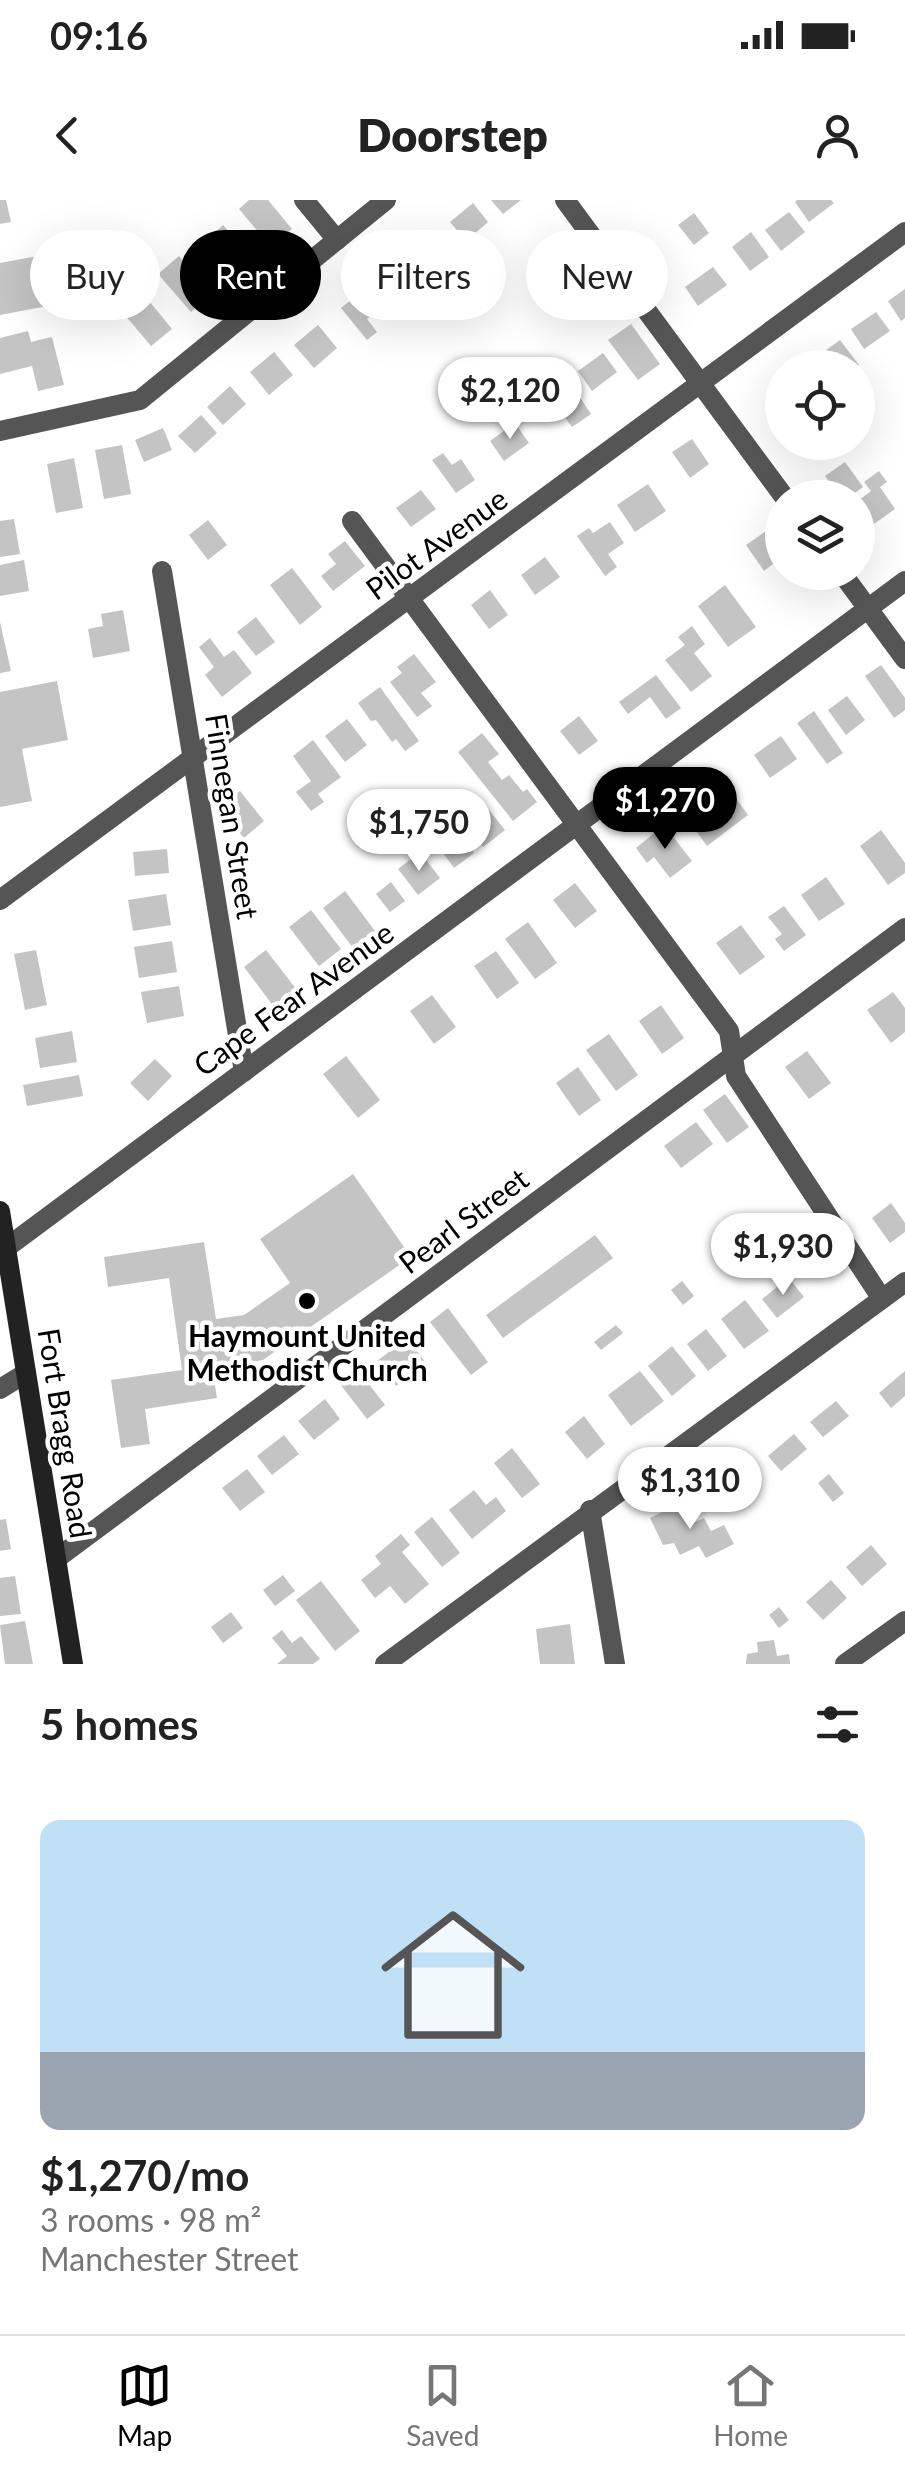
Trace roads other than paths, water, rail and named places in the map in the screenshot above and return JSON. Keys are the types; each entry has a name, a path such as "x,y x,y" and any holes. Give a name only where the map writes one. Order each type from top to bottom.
{"main road":[{"name":"Fort Bragg Road","path":"0,1211 73,1664"}],"street":[{"path":"304,200 337,240"},
{"path":"0,432 140,400 386,200"},
{"path":"565,200 772,480"},
{"name":"Pilot Avenue","path":"0,900 905,232"},
{"path":"352,521 729,1032 736,1076 882,1299"},
{"name":"Finnegan Street","path":"162,570 244,1072"},
{"name":"Cape Fear Avenue","path":"6,1248 905,581"},
{"path":"854,590 905,659"},
{"name":"Pearl Street","path":"56,1558 905,928"},
{"path":"385,1664 905,1282"},
{"path":"0,1389 26,1374"},
{"path":"590,1510 615,1664"},
{"path":"845,1664 905,1621"}],"place":[{"name":"Haymount United Methodist Church","path":"307,1301"}]}
